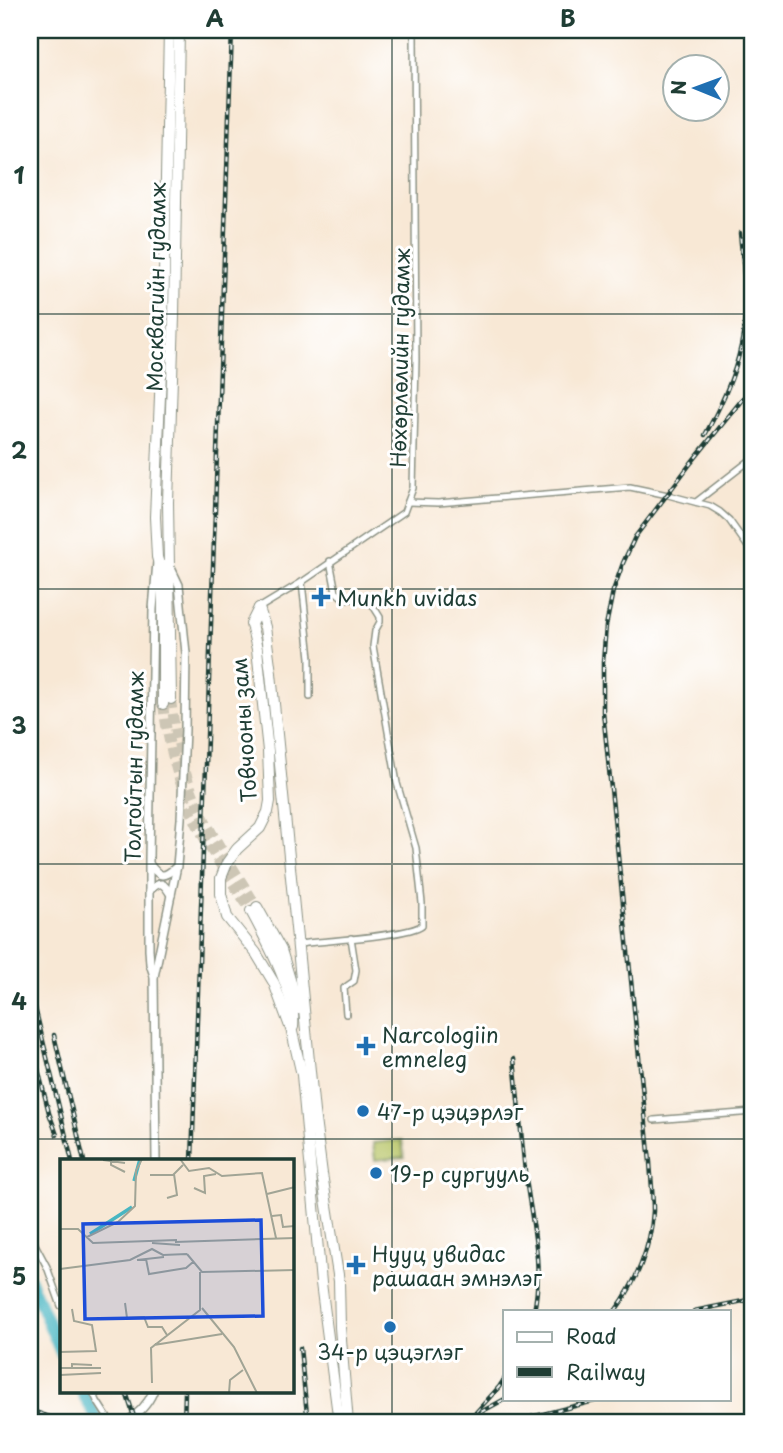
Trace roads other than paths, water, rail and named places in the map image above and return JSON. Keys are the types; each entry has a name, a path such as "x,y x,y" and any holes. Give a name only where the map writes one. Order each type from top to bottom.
{"highway":[{"name":"Москвагийн гудамж","path":"169,30 163,331 155,517 157,557 163,578 167,701 170,566 168,502 179,30"},
{"name":"Товчооны зам","path":"259,608 251,624 257,649 267,739 270,802 260,828 237,849 227,863 221,878 221,894 227,916 253,948 271,978 292,1032 302,1075 321,1277 340,1423"},
{"name":"Товчооны зам","path":"259,608 268,651 322,1174 339,1281 348,1423"},
{"path":"292,1032 293,1011 278,964 254,909 281,950 299,1010 306,1018"}],"main road":[{"name":"Толгойтын гудамж","path":"154,976 149,957 149,864 154,578 157,557"},
{"name":"Толгойтын гудамж","path":"156,1159 154,976 177,866 183,781 186,653 179,585 170,566"},
{"path":"149,864 157,874 164,876 177,866"},
{"path":"149,891 161,884 172,895"},
{"path":"124,1423 135,1417 152,1394"}],"street":[{"name":"Нөхөрлөлийн гудамж","path":"408,502 413,488 416,361 414,30"},
{"path":"696,502 753,458"},
{"path":"259,608 386,526 404,512 408,502 438,503 630,487 710,506 729,520 753,554"},
{"path":"298,944 400,932 422,925 416,848 397,783 373,646 380,617 370,601 343,598 336,592 330,561"},
{"path":"302,582 310,658 310,697"},
{"path":"346,1014 344,988 354,981 356,971 351,938"},
{"path":"654,1120 753,1112"},
{"path":"30,1235 47,1267 60,1303"},
{"path":"94,1394 111,1423"}],"waterway":[{"path":"30,1280 60,1351"},
{"path":"83,1394 98,1421"}],"tunnel":[{"path":"171,699 182,758 196,800 215,838 257,907"},
{"path":"163,704 172,756 189,807 209,847 251,911"}],"railway":[{"path":"192,1159 232,30"},
{"path":"705,435 728,386 743,335 745,297 740,233"},
{"path":"616,1310 630,1289 641,1264 653,1211 603,712 606,626 613,591 635,537 753,386"},
{"path":"30,987 72,1159"},
{"path":"54,1035 84,1159"},
{"path":"30,1037 57,1135"},
{"path":"514,1059 537,1259 534,1310"},
{"path":"699,1310 753,1299"},
{"path":"300,1348 308,1423"},
{"path":"470,1419 503,1381"},
{"path":"127,1394 136,1423"},
{"path":"184,1423 185,1394"},
{"path":"481,1412 503,1400"},
{"path":"508,1423 598,1400"},
{"path":"30,1410 67,1423"}],"place":[{"name":"Munkh uvidas","path":"321,597"},
{"name":"Narcologiin emneleg","path":"366,1046"},
{"name":"47-р цэцэрлэг","path":"363,1111"},
{"name":"19-р сургууль","path":"376,1173"},
{"name":"Нууц увидас рашаан эмнэлэг","path":"356,1265"},
{"name":"34-р цэцэглэг","path":"390,1327"}]}
